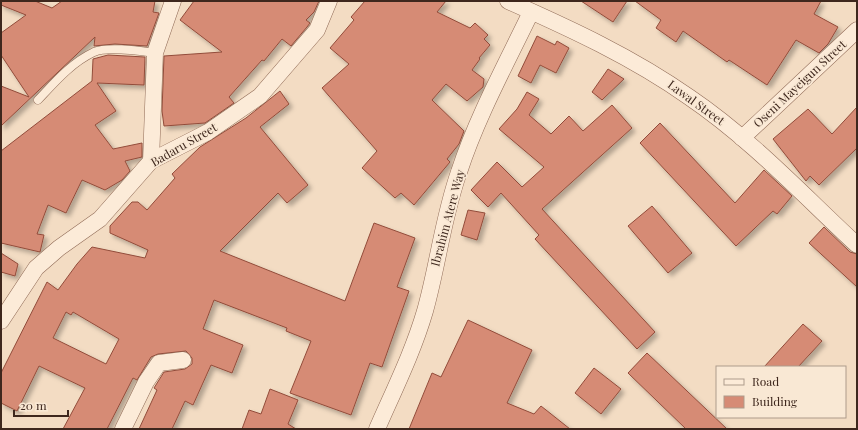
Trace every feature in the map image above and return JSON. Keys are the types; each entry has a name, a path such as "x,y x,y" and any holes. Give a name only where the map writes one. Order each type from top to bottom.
{"street":[{"path":"151,161 155,53 173,1"},
{"name":"Badaru Street","path":"1,321 36,268 58,248 100,219 151,161 208,132 260,96 317,30 330,1"},
{"name":"Lawal Street","path":"508,1 583,34 640,65 690,97 742,138 857,245"},
{"name":"Ibrahim Atere Way","path":"377,429 410,354 425,310 458,172 476,129 531,12"},
{"name":"Oseni Mayeigun Street","path":"742,138 857,30"},
{"path":"123,429 146,382 159,363 183,360"}],"lane":[{"path":"38,100 70,66 95,52 124,50 155,53"}],"building":[{"path":"1,1 35,1 52,8 62,1 155,1 153,12 159,13 147,46 115,44 94,46 95,37 1,126 1,86 29,97 1,55 1,33 26,15 1,5"},
{"path":"194,1 319,1 314,12 306,20 310,23 291,46 282,39 264,61 262,60 229,97 234,103 205,123 164,126 162,111 164,56 222,52 180,20"},
{"path":"365,1 446,1 437,12 470,28 475,23 488,35 484,39 490,45 479,58 480,59 472,70 484,79 483,87 467,101 446,84 432,100 464,131 459,144 447,159 450,162 414,205 401,193 395,198 362,168 377,151 322,88 349,64 330,48 354,20 351,17"},
{"path":"581,1 627,1 613,22"},
{"path":"635,1 821,1 814,14 838,27 828,44 819,53 796,40 767,85 729,60 727,62 683,31 676,42 656,28 661,20"},
{"path":"537,36 555,45 557,41 569,48 556,73 540,65 531,83 518,76"},
{"path":"108,55 145,57 144,85 97,83 116,111 95,125 113,149 142,143 142,157 125,161 130,171 122,180 105,190 82,180 66,213 48,205 37,234 44,235 40,252 1,243 1,151 92,81 93,59"},
{"path":"608,69 624,79 602,100 592,92"},
{"path":"280,91 289,104 260,127 308,185 287,203 278,193 220,251 345,301 374,223 415,238 397,287 409,291 382,367 370,363 351,415 290,393 311,341 286,331 287,328 214,300 203,329 243,345 232,373 211,365 193,405 185,401 172,429 139,429 157,390 154,388 164,372 185,369 192,364 192,358 186,351 158,354 151,357 137,380 133,378 107,429 63,429 85,388 39,366 17,411 1,403 1,373 47,282 58,290 77,264 92,247 145,258 148,250 110,233 110,226 132,202 138,202 147,210 175,178 172,174 200,147 246,118","holes":["66,312 71,315 73,312 119,339 106,364 53,338"]},
{"path":"527,92 539,99 529,115 551,134 569,116 583,131 612,105 632,128 542,209 655,332 637,349 535,239 539,235 501,193 488,207 471,190 497,162 522,187 544,167 499,129 517,109"},
{"path":"857,107 857,148 819,185 810,176 806,181 773,139 808,109 832,134"},
{"path":"660,123 735,203 764,170 792,196 777,214 773,211 736,246 640,143"},
{"path":"652,206 692,253 668,273 628,226"},
{"path":"468,210 485,213 477,240 461,235"},
{"path":"824,227 850,252 857,254 857,287 809,243"},
{"path":"1,253 18,264 15,276 1,272"},
{"path":"468,320 532,350 507,403 534,414 541,406 570,429 409,429 432,373 441,377"},
{"path":"803,324 822,341 799,366 765,366"},
{"path":"647,353 727,429 686,429 628,373"},
{"path":"594,368 621,389 601,414 575,393"},
{"path":"270,389 298,400 288,424 296,429 242,429 249,410 261,414"}]}
